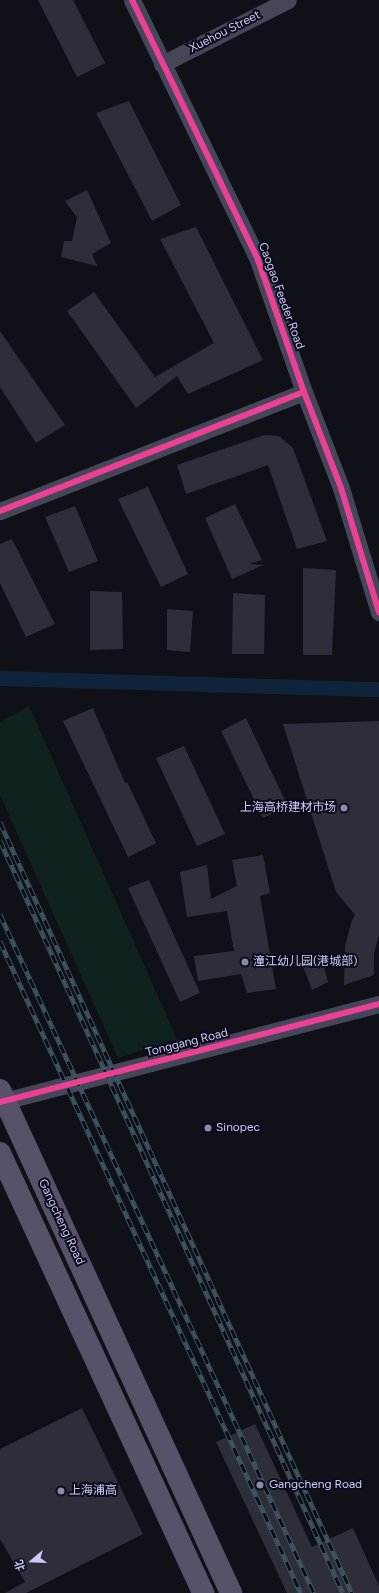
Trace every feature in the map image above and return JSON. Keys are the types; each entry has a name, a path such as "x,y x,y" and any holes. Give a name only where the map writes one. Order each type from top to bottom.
{"main road":[{"name":"Gangcheng Road","path":"2,1098 232,1593"},
{"path":"0,1153 203,1593"}],"street":[{"name":"Caogao Feeder Road","path":"132,0 258,260 304,392 341,488 379,612"},
{"name":"Xuehou Street","path":"162,64 288,0"},
{"path":"0,511 304,392"},
{"name":"Tonggang Road","path":"2,1098 379,1004"}],"green space":[{"path":"29,706 177,1039 118,1058 0,795 0,722"}],"building":[{"path":"38,0 73,0 105,63 77,77"},
{"path":"129,101 181,205 152,221 96,113"},
{"path":"87,190 111,243 92,254 97,266 61,257 64,241 72,241 77,217 65,201"},
{"path":"196,227 263,360 188,394 177,376 136,408 67,311 94,292 155,377 214,343 160,239"},
{"path":"0,331 65,425 36,443 0,387"},
{"path":"264,435 279,436 293,448 327,541 297,549 268,465 186,494 177,465"},
{"path":"148,487 188,574 161,587 118,499"},
{"path":"235,504 262,560 249,564 263,565 232,579 205,518"},
{"path":"75,506 98,561 69,572 45,517"},
{"path":"12,539 55,624 26,637 0,583 0,544"},
{"path":"303,568 336,570 332,655 303,655"},
{"path":"90,591 122,592 123,649 90,650"},
{"path":"233,593 265,595 264,654 232,654"},
{"path":"167,609 193,611 190,652 167,650"},
{"path":"93,708 125,783 127,782 156,843 128,857 63,721"},
{"path":"246,718 288,807 263,818 221,731"},
{"name":"上海高桥建材市场","path":"379,721 379,935 374,953 374,975 344,985 345,946 351,923 355,915 336,892 283,724"},
{"path":"184,746 225,834 197,846 156,758"},
{"path":"263,855 270,893 260,896 276,989 247,993 241,974 198,981 194,956 234,951 227,911 187,917 180,872 207,865 211,899 237,886 232,860"},
{"path":"149,880 200,993 180,1002 128,888"},
{"path":"320,952 328,982 312,990 301,961"},
{"name":"上海浦高","path":"82,1408 143,1534 26,1593 5,1593 25,1582 0,1539 0,1449"},
{"name":"Gangcheng Road","path":"255,1424 312,1547 353,1528 379,1586 379,1593 287,1593 216,1442"}],"waterway":[{"path":"0,678 379,689"}],"railway":[{"path":"0,822 352,1593"},
{"path":"0,840 343,1593"},
{"path":"0,914 314,1593"},
{"path":"0,941 301,1593"}],"cycle path":[{"path":"132,0 258,260 304,392 341,488 379,612"},
{"path":"0,511 304,392"},
{"path":"0,1102 379,1004"}],"place":[{"name":"上海高桥建材市场","path":"344,808"},
{"name":"潼江幼儿园(港城部)","path":"245,962"},
{"name":"Sinopec","path":"208,1128"},
{"name":"Gangcheng Road","path":"260,1485"},
{"name":"上海浦高","path":"61,1491"}]}
